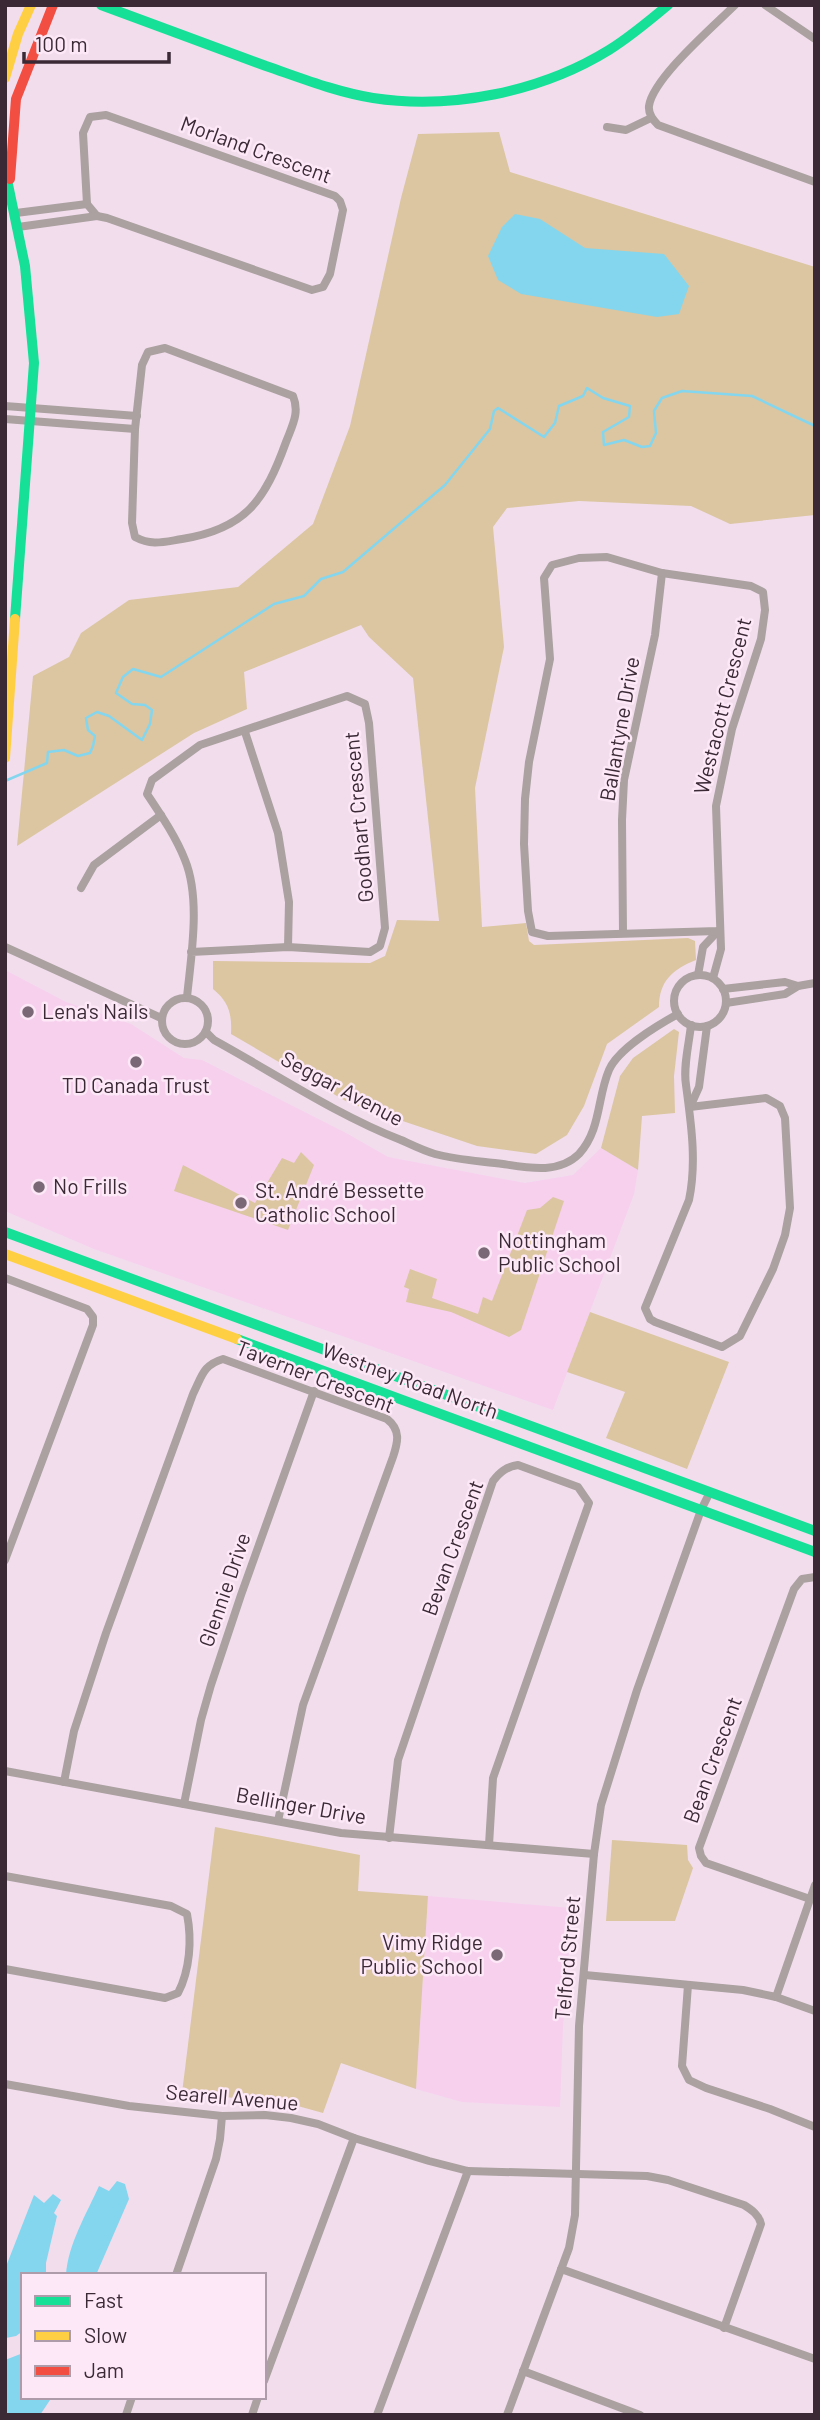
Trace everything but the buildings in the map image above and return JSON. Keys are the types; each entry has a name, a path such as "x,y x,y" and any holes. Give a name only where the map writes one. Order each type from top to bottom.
{"main road":[{"path":"5,78 18,34 31,5"},
{"path":"9,186 16,99 52,5"},
{"path":"101,5 313,83 388,100 440,101 499,94 547,81 583,65 628,39 668,5"},
{"path":"5,170 16,213 32,313 34,363 5,758"},
{"name":"Westney Road North","path":"5,1232 815,1531"},
{"name":"Westney Road North","path":"5,1254 815,1552"}],"street":[{"path":"735,5 663,76 649,106 651,118 658,125 815,181"},
{"path":"765,5 815,39"},
{"name":"Morland Crescent","path":"18,228 97,216 107,218 312,290 323,287 330,274 343,210 335,196 106,115 90,117 83,133 87,204"},
{"path":"607,127 626,130 651,118"},
{"path":"16,213 87,204 97,216"},
{"path":"164,348 293,396 297,406 275,472 263,494 247,512 223,529 147,544 135,537 132,523 137,416 142,365 148,352 164,348"},
{"path":"5,406 31,415 135,429"},
{"path":"5,419 31,415 137,416"},
{"name":"Westacott Crescent","path":"713,978 721,949 716,806 732,729 761,639 765,610 762,592 751,586 662,573 607,557 579,558 552,565 544,578 550,659 529,762 525,799 527,911 532,932 548,936 719,931"},
{"name":"Ballantyne Drive","path":"623,933 624,780 655,635 662,573"},
{"name":"Goodhart Crescent","path":"187,997 193,894 187,863 147,794 152,780 200,745 347,696 365,704 369,723 385,929 380,946 370,952 288,947 191,952"},
{"path":"245,732 278,833 289,902 288,947"},
{"path":"81,888 94,865 161,816"},
{"path":"698,975 703,947 719,931"},
{"path":"5,947 161,1018"},
{"path":"698,975 713,978 723,989 726,1003 720,1017 707,1026 691,1025 678,1014 675,1006 677,989 682,982 698,975"},
{"path":"723,989 785,982 798,986"},
{"path":"726,1003 785,994 798,986 815,983"},
{"path":"187,997 200,1003 207,1011 209,1021 206,1032 196,1042 179,1045 164,1033 161,1018 167,1006 187,997"},
{"name":"Seggar Avenue","path":"206,1032 214,1040 376,1131 435,1154 536,1169 554,1168 576,1156 589,1141 610,1068 619,1056 678,1014"},
{"path":"690,1107 766,1098 780,1106 785,1118 790,1208 785,1236 773,1269 740,1336 722,1347 655,1322 650,1319 645,1308 690,1200 693,1181 690,1107 685,1083 691,1025"},
{"path":"690,1107 699,1087 707,1026"},
{"path":"5,1278 87,1309 93,1317 93,1325 5,1560"},
{"name":"Taverner Crescent","path":"64,1782 74,1731 163,1475 204,1369 211,1362 223,1359 387,1419 395,1425 398,1442 303,1705 278,1821"},
{"name":"Glennie Drive","path":"184,1804 211,1685 314,1391"},
{"name":"Bevan Crescent","path":"389,1838 398,1759 493,1482 500,1472 518,1465 578,1487 589,1503 493,1778 489,1845"},
{"name":"Telford Street","path":"507,2415 573,2231 579,2026 594,1854 601,1805 701,1510 710,1492"},
{"name":"Bean Crescent","path":"810,1899 706,1863 699,1848 794,1589 802,1579 815,1577"},
{"name":"Bellinger Drive","path":"5,1771 341,1833 594,1854"},
{"path":"5,1876 172,1906 187,1914 190,1929 186,1978 177,1993 164,1998 5,1969"},
{"path":"776,1997 815,1885"},
{"path":"585,1975 713,1986 776,1997 815,2011"},
{"path":"688,1985 682,2066 689,2080 815,2127"},
{"name":"Searell Avenue","path":"5,2084 129,2106 222,2116 265,2115 291,2118 468,2171 647,2176 668,2180 744,2205 754,2212 761,2224 724,2328"},
{"path":"177,2273 216,2159 222,2116"},
{"path":"266,2376 354,2138"},
{"path":"377,2415 468,2171"},
{"path":"561,2269 815,2359"},
{"path":"523,2371 618,2411 640,2415"}],"shaded area":[{"path":"499,132 510,172 815,267 815,515 730,524 691,506 579,501 507,508 493,527 504,647 475,788 482,927 526,923 529,941 534,945 688,938 695,941 696,960 669,977 662,990 659,1007 607,1044 584,1106 567,1135 536,1154 477,1146 349,1103 231,1034 228,1009 213,989 213,961 370,963 385,956 397,920 439,921 413,678 369,637 361,625 244,672 247,709 194,733 17,846 33,676 69,657 81,633 129,600 238,587 313,524 350,426 418,134"},
{"path":"5,970 66,1002 131,1024 184,1058 202,1060 388,1157 525,1183 573,1175 601,1148 638,1170 634,1194 553,1410 94,1249 5,1211"},
{"path":"674,1029 679,1032 674,1076 675,1113 642,1116 638,1170 601,1148 620,1076 633,1058"},
{"path":"301,1152 314,1165 288,1230 174,1191 183,1165 255,1203 282,1158 294,1163"},
{"path":"553,1197 564,1201 521,1330 509,1337 451,1312 406,1302 409,1289 404,1287 410,1269 437,1279 432,1298 478,1314 483,1297 492,1301 527,1210 540,1208"},
{"path":"590,1312 729,1362 687,1469 606,1438 625,1392 567,1372"},
{"path":"215,1827 360,1855 358,1891 428,1896 416,2089 341,2063 323,2113 287,2103 182,2093"},
{"path":"612,1840 687,1845 688,1860 693,1868 675,1921 606,1921"},
{"name":"Vimy Ridge Public School","path":"428,1896 572,1908 560,2107 462,2102 416,2089"}],"water":[{"path":"515,214 540,219 585,248 664,254 689,286 679,314 657,317 521,294 498,280 488,256 502,227"},
{"path":"117,2181 125,2184 129,2199 97,2273 66,2273 74,2240 99,2186 109,2191"},
{"path":"53,2194 61,2200 54,2213 57,2216 46,2273 21,2273 21,2332 6,2338 5,2269 34,2195 44,2203"},
{"path":"21,2354 21,2399 51,2399 40,2415 5,2415 5,2360"}],"waterway":[{"path":"5,781 47,763 48,752 64,750 78,756 90,753 95,736 88,730 86,718 97,712 109,716 142,740 150,724 152,710 145,705 132,704 116,693 123,677 133,669 161,677 274,604 304,596 321,579 343,572 445,485 490,429 494,411 498,408 544,437 555,423 559,406 583,396 587,388 603,398 630,406 629,417 603,432 604,445 624,440 642,447 650,446 656,433 654,411 662,398 682,391 752,396 815,426"}],"traffic: fast":[{"path":"101,5 332,88 373,98 403,101 464,99 525,87 554,77 609,50 668,5"},
{"path":"5,170 25,266 34,363 15,619"},
{"path":"5,1232 815,1531"},
{"path":"237,1339 815,1552"}],"traffic: slow":[{"path":"5,78 18,34 31,5"},
{"path":"5,758 15,619"},
{"path":"5,1254 237,1339"}],"traffic: jam":[{"path":"10,179 16,99 53,5"}],"place":[{"name":"Lena's Nails","path":"28,1012"},
{"name":"TD Canada Trust","path":"136,1062"},
{"name":"No Frills","path":"39,1187"},
{"name":"St. André Bessette Catholic School","path":"241,1203"},
{"name":"Nottingham Public School","path":"484,1253"},
{"name":"Vimy Ridge Public School","path":"497,1955"}]}
